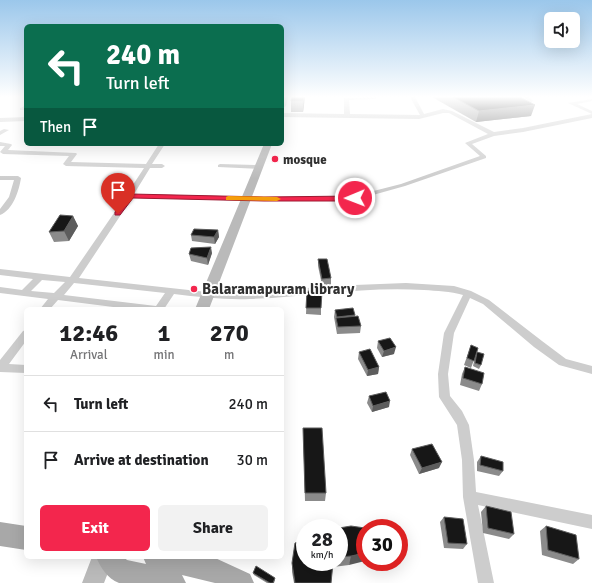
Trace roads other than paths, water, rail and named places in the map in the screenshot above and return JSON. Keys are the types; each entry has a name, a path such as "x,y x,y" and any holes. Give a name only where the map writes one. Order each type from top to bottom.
{"main road":[{"path":"203,307 267,146"},
{"path":"0,534 24,538"},
{"path":"93,583 102,559"},
{"path":"110,559 120,571 173,583"},
{"path":"164,559 216,570 241,583"}],"street":[{"path":"474,124 493,134"},
{"path":"131,196 246,199 355,198 402,185 484,157 468,143 493,134 553,124"},
{"path":"0,133 6,130"},
{"path":"0,144 9,145 3,152 74,154 66,164 162,166"},
{"path":"47,307 72,281 124,203 131,196 133,189 161,146"},
{"path":"220,166 258,167"},
{"path":"0,178 18,178 16,193 8,206 0,213"},
{"path":"0,272 207,295 250,296 330,289 406,286 454,289 468,293 486,302 563,362 592,370"},
{"path":"24,293 39,277"},
{"path":"0,290 139,307"},
{"path":"160,307 172,291"},
{"path":"468,293 449,333 443,374 445,397 458,415 463,425 470,497 486,583"},
{"path":"0,368 24,337"},
{"path":"0,368 24,369"},
{"path":"470,497 592,522"}],"place":[{"name":"mosque","path":"275,159"},
{"name":"Balaramapuram library","path":"194,289"}]}
